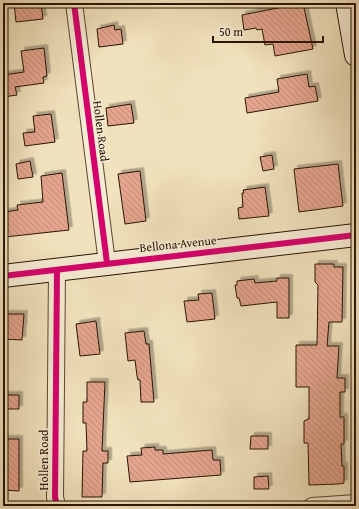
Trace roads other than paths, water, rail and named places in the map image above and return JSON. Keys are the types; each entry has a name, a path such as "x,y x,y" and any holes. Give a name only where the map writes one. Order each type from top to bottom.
{"street":[{"name":"Hollen Road","path":"74,3 107,263"},
{"path":"348,3 355,42"},
{"name":"Bellona Avenue","path":"3,276 356,235"},
{"name":"Hollen Road","path":"57,270 55,497 57,506"},
{"path":"312,506 356,503"}]}
